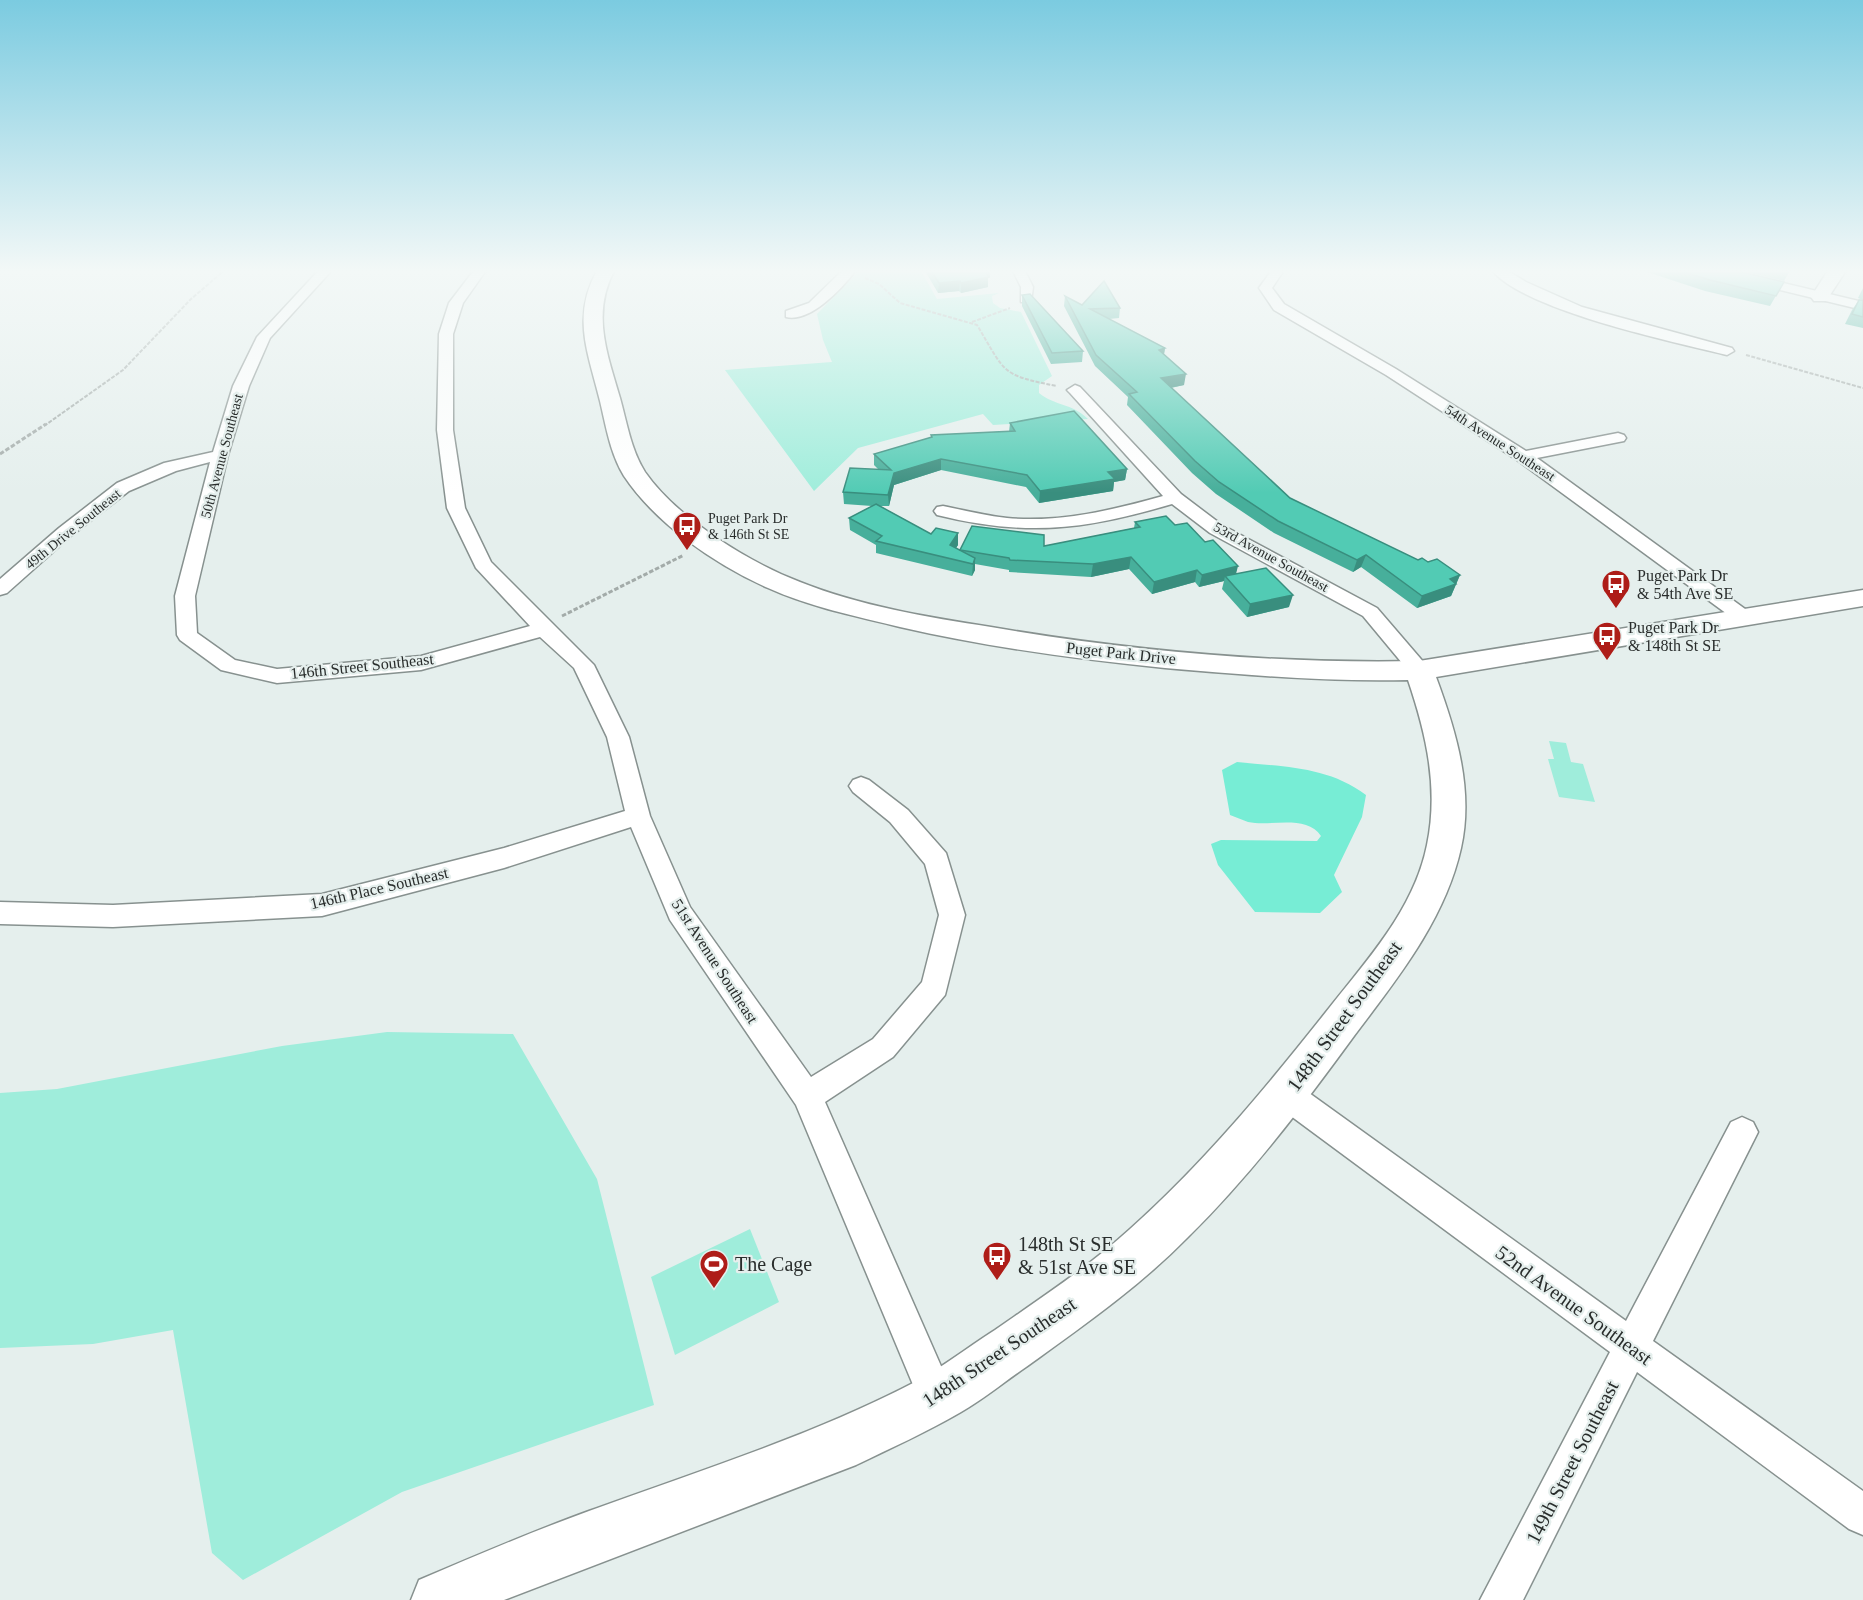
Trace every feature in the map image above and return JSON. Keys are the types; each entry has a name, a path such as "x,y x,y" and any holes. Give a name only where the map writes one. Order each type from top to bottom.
{"street":[{"name":"50th Avenue Southeast","path":"187,635 185,596 220,455 241,386 261,344"},
{"name":"51st Avenue Southeast","path":"446,344 445,430 456,508 483,564 543,628 583,665 618,737 638,816 679,912 807,1095 937,1398"},
{"name":"Puget Park Drive","path":"596,344 624,446 635,474 670,512 708,543 775,582 830,602 986,638 1278,669 1366,672 1419,670 1863,598"},
{"name":"54th Avenue Southeast","path":"1342,344 1523,456 1745,618"},
{"path":"1702,344 1727,351"},
{"name":"53rd Avenue Southeast","path":"1075,390 1175,498 1216,529 1370,612 1419,670"},
{"path":"1523,456 1618,438"},
{"name":"49th Drive Southeast","path":"0,589 65,532 123,487 170,467 220,455"},
{"path":"943,511 1014,524 1058,523 1115,516 1175,498"},
{"name":"146th Street Southeast","path":"187,635 228,665 277,676 421,663 543,628"},
{"name":"148th Street Southeast","path":"439,1600 535,1559 778,1473 937,1398 1049,1322 1144,1248 1228,1166 1287,1095 1360,998 1410,925 1437,873 1449,817 1449,767 1440,729 1419,670"},
{"path":"807,1095 883,1048 934,987 952,915 937,860 899,816 861,786"},
{"name":"146th Place Southeast","path":"0,913 113,916 322,905 504,858 638,816"},
{"name":"52nd Avenue Southeast","path":"1287,1095 1863,1515"},
{"name":"149th Street Southeast","path":"1501,1600 1742,1132"}],"path":[{"path":"0,454 107,382 150,344"},
{"path":"989,344 1005,371 1019,379 1075,390"},
{"path":"1727,351 1862,387 1863,381"},
{"path":"543,628 708,543"}],"shaded area":[{"path":"824,344 1036,344 1052,376 1039,385 1039,393 1075,410 1088,419 993,425 983,414 858,448 814,491 725,370 832,362"},
{"path":"1549,741 1566,743 1571,762 1583,764 1595,802 1559,797 1548,759 1554,759"},
{"path":"1237,762 1320,773 1351,785 1366,795 1362,817 1334,875 1342,892 1320,913 1255,912 1218,865 1211,844 1221,840 1317,841 1321,836 1306,825 1248,822 1230,815 1222,770"},
{"path":"387,1032 513,1034 597,1179 654,1405 402,1492 243,1580 212,1553 173,1330 93,1344 0,1348 0,1093 57,1089 282,1046"},
{"name":"The Cage","path":"750,1229 779,1302 675,1355 651,1277"}],"building":[{"path":"1047,344 1076,344 1083,351 1052,353"},
{"path":"1090,344 1157,344 1165,348 1159,350 1186,374 1161,378 1290,498 1418,560 1422,558 1428,562 1437,559 1460,575 1450,579 1456,584 1422,596 1366,555 1357,560 1278,521 1219,482 1195,461 1129,394 1137,392 1096,355"},
{"path":"1074,411 1127,469 1108,472 1115,479 1040,491 1027,475 941,459 894,473 888,495 843,492 850,468 891,470 874,454 932,437 931,435 1015,431 1010,423"},
{"path":"876,504 931,534 936,528 958,533 950,545 975,558 973,564 876,541 882,536 849,518"},
{"path":"1166,516 1175,525 1187,523 1205,542 1213,540 1238,566 1202,575 1197,570 1154,582 1131,557 1093,564 1010,560 960,550 972,526 1044,535 1044,546 1140,527 1135,522"},
{"path":"1266,568 1293,595 1250,604 1225,576"}],"place":[{"name":"Puget Park Dr & 146th St SE","path":"687,552"},
{"name":"Puget Park Dr & 54th Ave SE","path":"1616,610"},
{"name":"Puget Park Dr & 148th St SE","path":"1607,662"},
{"name":"148th St SE & 51st Ave SE","path":"997,1282"},
{"name":"The Cage","path":"714,1290"}]}
